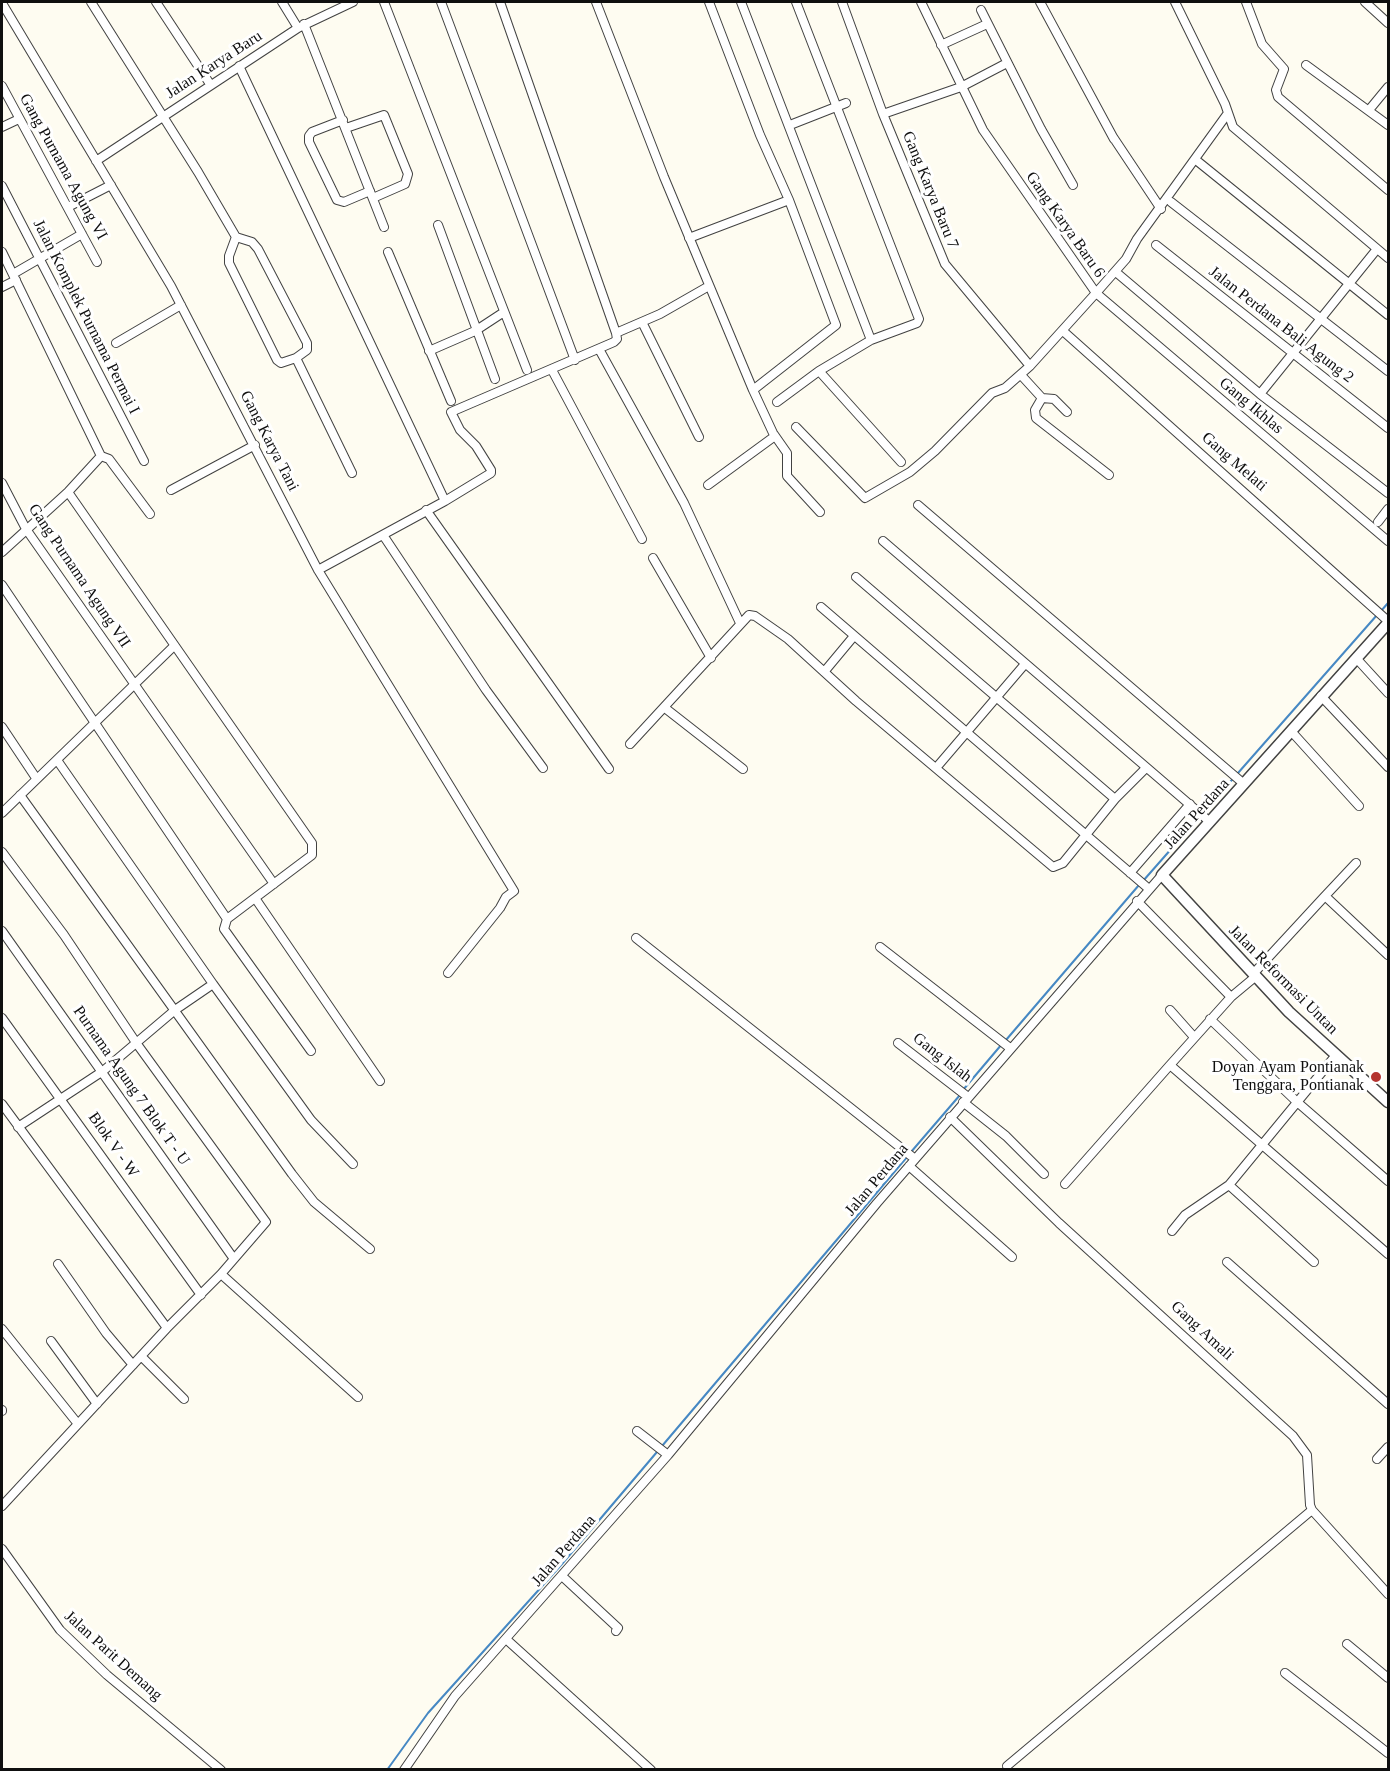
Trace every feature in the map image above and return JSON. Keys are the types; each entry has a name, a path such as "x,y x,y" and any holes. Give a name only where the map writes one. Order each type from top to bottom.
{"street":[{"path":"91,2 236,237 252,242 258,249 307,344 308,349 296,358 281,363 277,360 229,263 229,256 236,237"},
{"path":"156,2 210,84"},
{"path":"282,2 301,26 344,124 384,227"},
{"name":"Jalan Karya Baru","path":"96,161 301,26 350,2"},
{"path":"384,2 527,370"},
{"path":"441,2 575,360"},
{"path":"318,570 445,501 491,472 476,446 460,430 452,412 575,360 617,339 500,2"},
{"path":"596,2 689,238 753,390 775,436 787,453 787,476 820,512"},
{"path":"709,2 760,135 789,200 836,325 753,390"},
{"path":"741,2 871,340"},
{"path":"777,402 819,371 871,340 917,323 919,319 841,105 796,2"},
{"name":"Gang Karya Baru 7","path":"842,2 883,114 945,264 1030,366"},
{"name":"Gang Karya Baru 6","path":"796,427 865,498 910,472 935,451 992,393 1005,388 1021,375 1096,294 994,148 961,87 921,2"},
{"path":"1040,2 1113,138 1161,209"},
{"path":"1175,2 1233,127 1389,258"},
{"path":"1246,2 1262,44 1284,69 1276,93 1278,97 1389,190"},
{"path":"1365,2 1389,23"},
{"name":"Gang Karya Tani","path":"2,3 181,305 318,570 514,891 506,897 501,908 448,973"},
{"path":"981,10 1073,185"},
{"path":"941,45 987,24"},
{"path":"883,114 961,87 1007,63"},
{"path":"1306,65 1389,125"},
{"path":"239,66 445,501"},
{"name":"Gang Purnama Agung VI","path":"2,86 98,262"},
{"path":"1369,110 1389,87"},
{"path":"790,125 841,105"},
{"path":"1096,294 1126,259 1137,239 1161,209 1228,113"},
{"path":"384,115 408,174 405,184 339,202 309,142 309,136 312,132 344,124 384,115"},
{"path":"2,127 20,119"},
{"path":"1196,160 1389,315"},
{"name":"Jalan Komplek Purnama Permai I","path":"2,186 144,461"},
{"path":"68,207 111,186"},
{"path":"689,238 789,200"},
{"path":"1171,202 1389,371"},
{"path":"438,225 475,331 495,379"},
{"path":"2,288 39,257 82,234"},
{"name":"Jalan Perdana Bali Agung 2","path":"1156,245 1389,428"},
{"path":"1260,394 1377,249"},
{"path":"2,252 101,456 109,459 150,514"},
{"path":"387,252 452,401"},
{"path":"1117,273 1260,394 1389,493"},
{"path":"616,333 642,322 709,286"},
{"name":"Gang Ikhlas","path":"1096,294 1389,541"},
{"path":"116,343 181,305"},
{"path":"429,351 475,331 504,312"},
{"path":"642,322 699,437"},
{"name":"Gang Melati","path":"1063,331 1385,618"},
{"path":"599,349 684,503 740,623"},
{"path":"296,358 352,473"},
{"path":"552,370 642,539"},
{"path":"819,371 901,462"},
{"path":"1021,375 1042,398 1053,399 1067,412"},
{"path":"1042,398 1035,410 1036,418 1109,475"},
{"path":"708,485 775,436"},
{"path":"171,490 255,445"},
{"path":"2,552 68,492 101,456"},
{"name":"Gang Purnama Agung VII","path":"2,483 26,530 274,884"},
{"path":"68,492 312,843 312,855 227,919 224,929 310,1051"},
{"path":"918,505 1239,780"},
{"path":"1378,522 1389,509"},
{"path":"426,510 609,769"},
{"path":"383,535 486,690 543,768"},
{"path":"883,541 1207,820"},
{"path":"653,558 711,658"},
{"path":"856,577 1115,800"},
{"path":"2,585 227,919"},
{"path":"821,607 964,733 1140,881 1192,806"},
{"path":"630,744 749,615 788,639 1053,867 1063,863 1115,800 1146,768"},
{"name":"Jalan Perdana","path":"404,1770 455,1696 562,1576 663,1450 911,1158 966,1099 1137,901 1140,881 1162,874 1239,780 1291,731 1356,658 1385,618"},
{"path":"824,672 854,636"},
{"path":"2,813 174,646"},
{"path":"1356,658 1389,693"},
{"path":"936,768 1025,664"},
{"path":"1321,696 1389,766"},
{"path":"665,708 743,769"},
{"path":"2,728 36,778"},
{"path":"1291,731 1359,806"},
{"path":"57,760 311,1120 353,1164"},
{"path":"20,795 247,1114 314,1202 370,1248"},
{"path":"2,852 64,935 137,1044 265,1218 265,1225 221,1274 200,1293 2,1506"},
{"path":"1065,1184 1210,1019 1254,976 1356,863"},
{"name":"Jalan Reformasi Untan","path":"1162,874 1289,1012 1389,1102"},
{"path":"1325,896 1389,955"},
{"path":"255,898 380,1081"},
{"path":"1137,901 1231,997"},
{"name":"Purnama Agung 7 Blok T - U","path":"2,932 103,1071 234,1259"},
{"path":"636,938 911,1158 1012,1257"},
{"path":"880,947 1009,1047"},
{"path":"18,1127 103,1071 175,1010 213,984"},
{"path":"1170,1010 1194,1037"},
{"name":"Blok V - W","path":"2,1018 200,1293"},
{"path":"1210,1019 1296,1101 1389,1181"},
{"name":"Gang Islah","path":"898,1042 966,1099 1044,1174"},
{"path":"1172,1231 1185,1215 1229,1185 1336,1055"},
{"path":"1170,1065 1389,1254"},
{"path":"2,1104 168,1328"},
{"name":"Gang Amali","path":"950,1117 1059,1223 1293,1436 1306,1455 1312,1510"},
{"path":"1229,1185 1314,1262"},
{"path":"1227,1262 1389,1404"},
{"path":"58,1264 106,1333 133,1365"},
{"path":"221,1274 358,1397"},
{"path":"2,1329 78,1424"},
{"path":"51,1341 97,1404"},
{"path":"142,1357 184,1398"},
{"path":"637,1431 663,1450"},
{"path":"1377,1459 1389,1447"},
{"path":"1007,1766 1312,1510 1389,1593"},
{"name":"Jalan Parit Demang","path":"2,1549 60,1630 107,1676 221,1770"},
{"path":"562,1576 618,1628 615,1631"},
{"path":"506,1639 651,1770"},
{"path":"1347,1644 1389,1678"},
{"path":"1285,1673 1389,1753"}],"waterway":[{"path":"1381,611 1388,603"},
{"path":"1143,881 1377,615"},
{"path":"1006,1040 1139,885"},
{"path":"963,1090 1002,1044"},
{"path":"911,1152 960,1095"},
{"path":"387,1770 428,1713 562,1564 907,1157"}],"place":[{"name":"Doyan Ayam Pontianak Tenggara, Pontianak","path":"1376,1077"}]}
